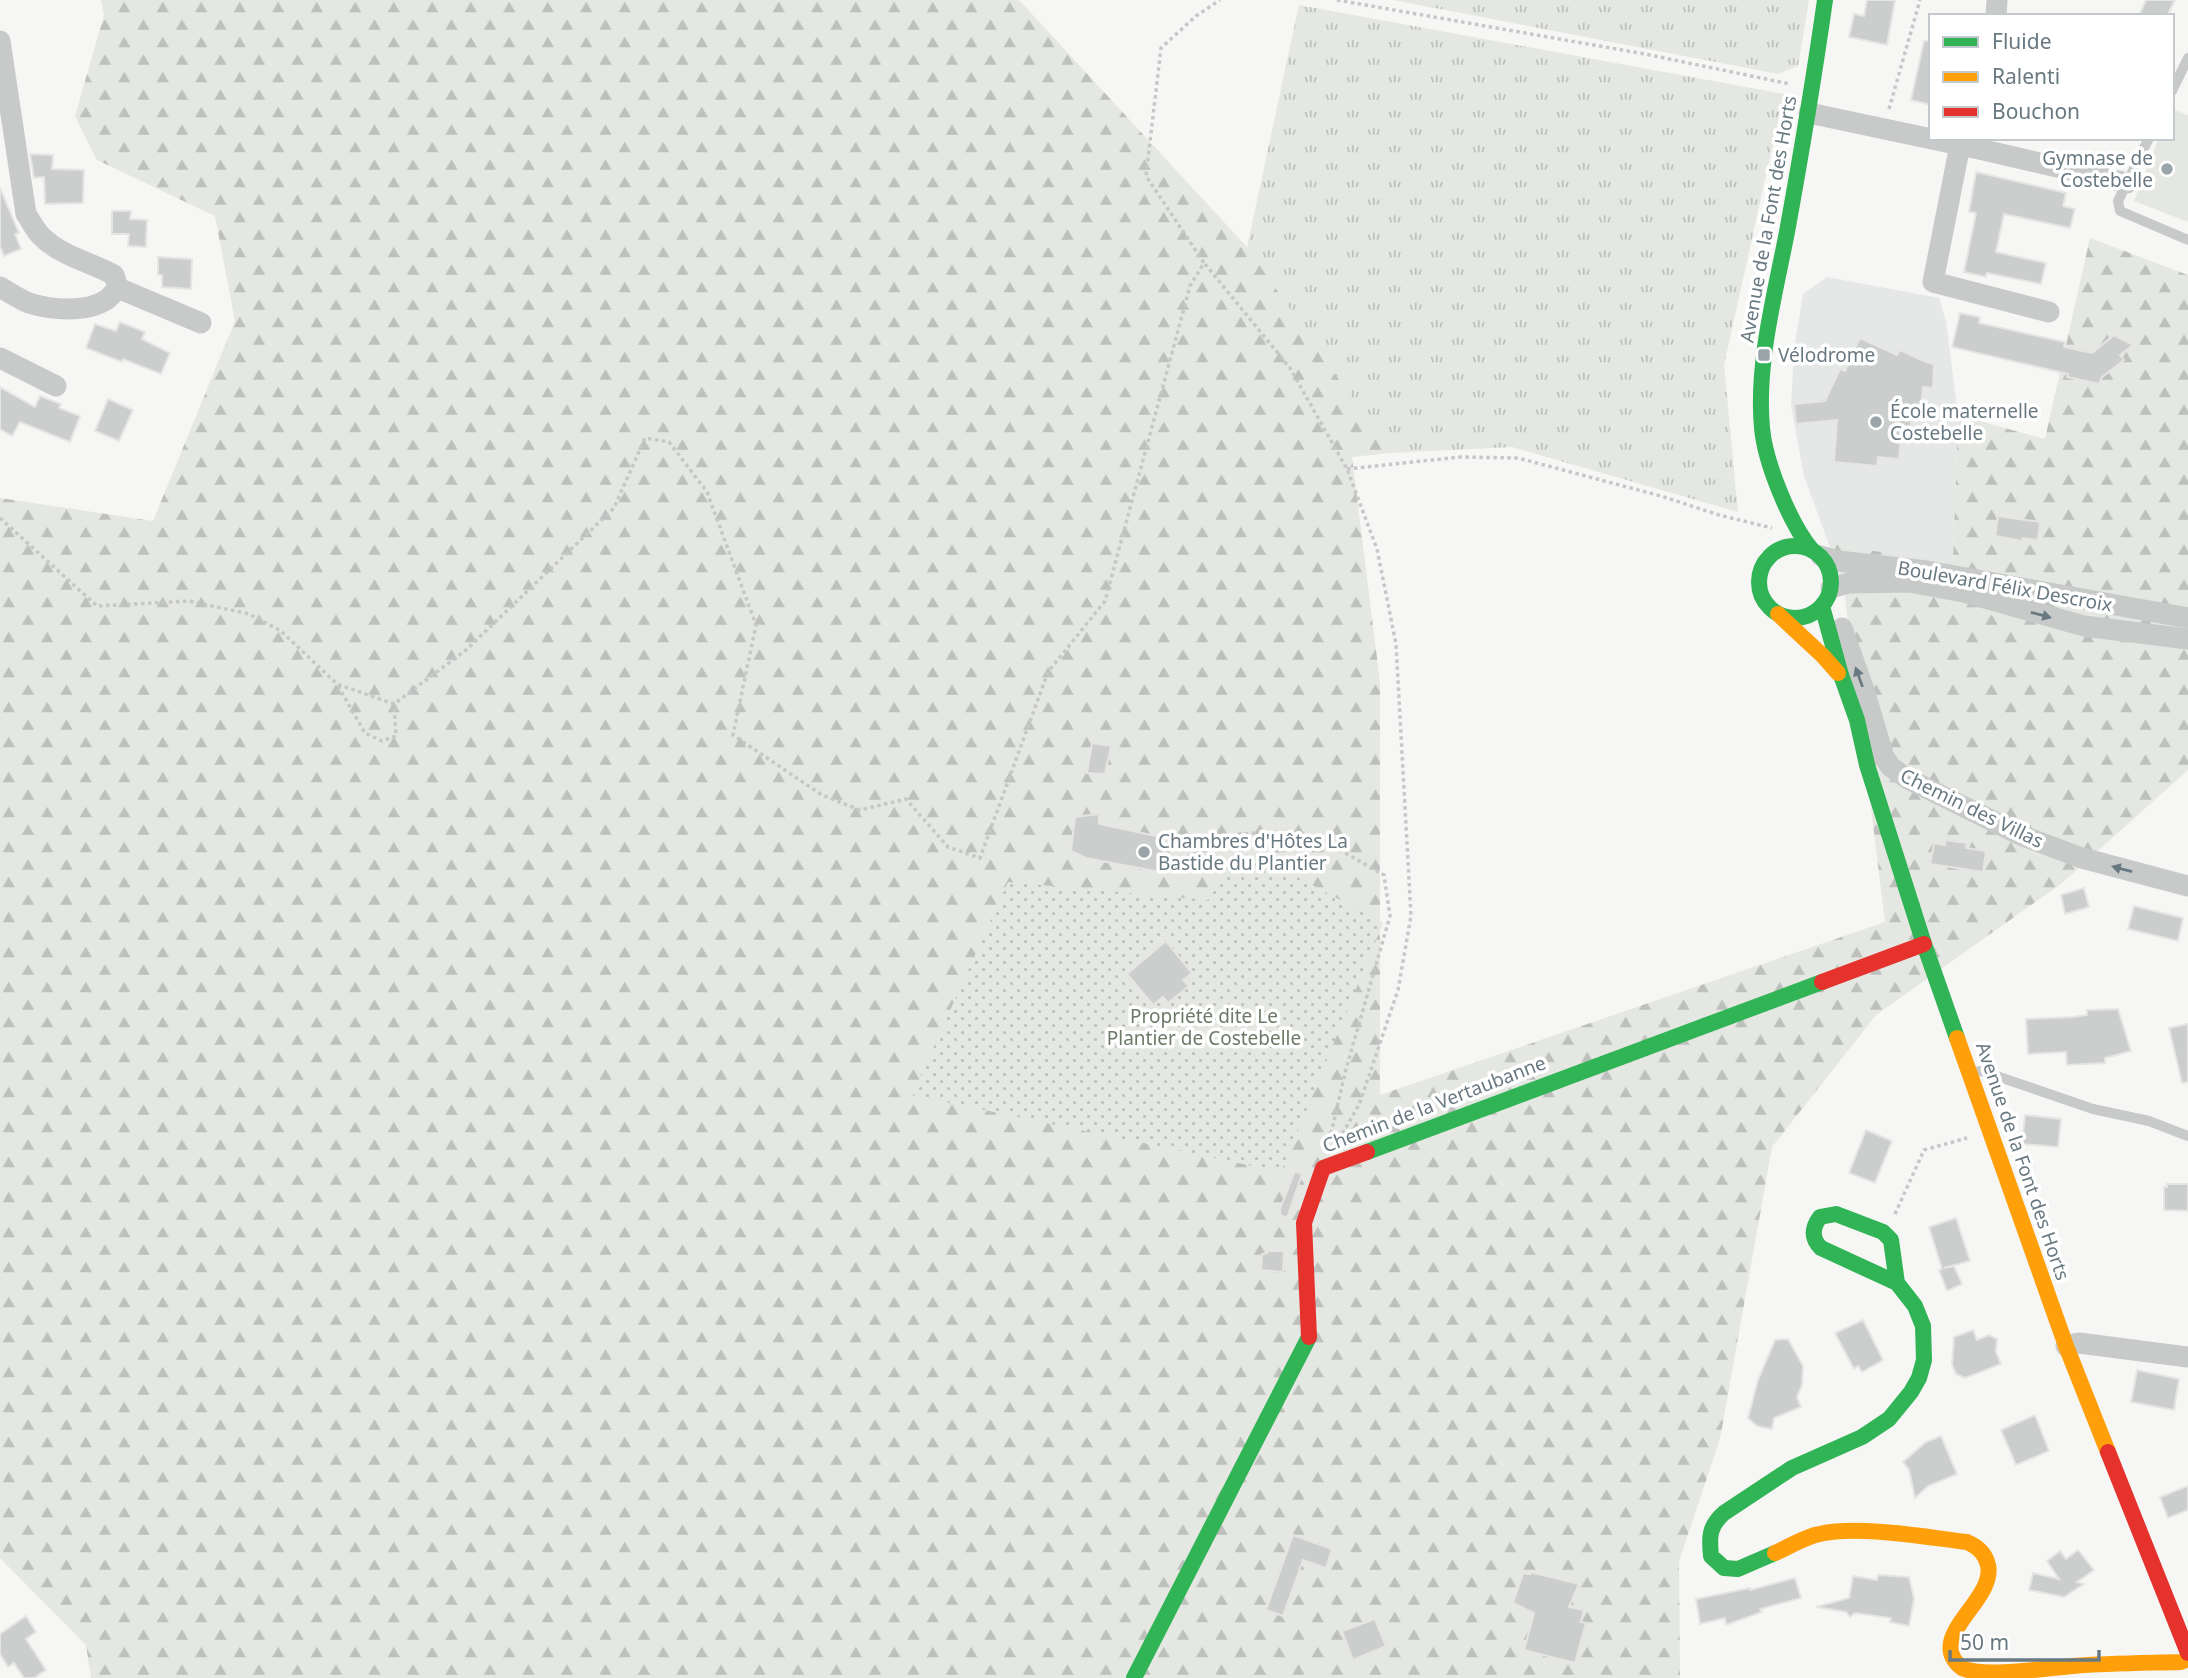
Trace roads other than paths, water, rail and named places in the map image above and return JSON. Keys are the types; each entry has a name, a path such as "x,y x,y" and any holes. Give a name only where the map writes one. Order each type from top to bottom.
{"street":[{"name":"Avenue de la Font des Horts","path":"1817,553 1801,537 1767,460 1762,427 1762,383 1770,320 1809,113 1825,0"},
{"path":"0,41 26,214 40,235 58,250 114,275 117,288"},
{"path":"1809,113 1929,136"},
{"path":"2049,312 1933,282 1965,143 2127,183"},
{"path":"0,287 27,302 51,308 91,306 107,300 117,288"},
{"path":"117,288 201,323"},
{"path":"0,358 56,386"},
{"name":"Avenue de la Font des Horts","path":"1774,552 1780,532 1777,486"},
{"path":"1797,545 1817,553 1829,568 1827,597 1809,615 1794,618 1778,614 1763,599 1760,589 1761,569 1774,552 1789,546 1797,545"},
{"name":"Boulevard Félix Descroix","path":"1817,553 1838,561 1927,571 2188,618"},
{"name":"Boulevard Félix Descroix","path":"1827,597 1838,584 1910,582 1963,592 2084,626 2188,639"},
{"name":"Avenue de la Font des Horts","path":"1827,597 1841,676 1857,720 1867,765 1924,944 2066,1346 2188,1653"},
{"name":"Chemin des Villas","path":"1827,597 1838,616 1863,687 1881,750 1891,767 1908,779 2023,836 2082,858 2188,887"},
{"name":"Avenue de la Font des Horts","path":"1778,614 1824,656 1841,676"},
{"name":"Chemin de la Vertaubanne","path":"1134,1678 1309,1339 1304,1223 1322,1168 1924,944"},
{"path":"1897,1283 1891,1240 1885,1235 1836,1214 1820,1217 1815,1222 1812,1235 1814,1242 1821,1248 1897,1283 1915,1306 1923,1326 1925,1344 1919,1378 1912,1392 1889,1419 1862,1437 1792,1468 1724,1513 1711,1529 1709,1538 1712,1556 1724,1568 1738,1569 1815,1535 1829,1532 1881,1533 1975,1544 1988,1558 1986,1584 1979,1598 1951,1635 1952,1655 1956,1663 1964,1669 1987,1675 2090,1672 2188,1659"},
{"path":"2066,1346 2079,1343 2188,1357"}],"lane":[{"path":"2174,86 2188,58"},
{"path":"2148,140 2118,201 2120,211 2188,240"},
{"path":"1971,1073 1982,1071 2093,1110 2149,1121 2188,1136"}],"place":[{"name":"Gymnase de Costebelle","path":"2167,169"},
{"name":"Vélodrome","path":"1764,355"},
{"name":"École maternelle Costebelle","path":"1876,422"},
{"name":"Chambres d'Hôtes La Bastide du Plantier","path":"1144,852"}],"park label":[{"name":"Propriété dite Le Plantier de Costebelle","path":"1204,1027"}]}
